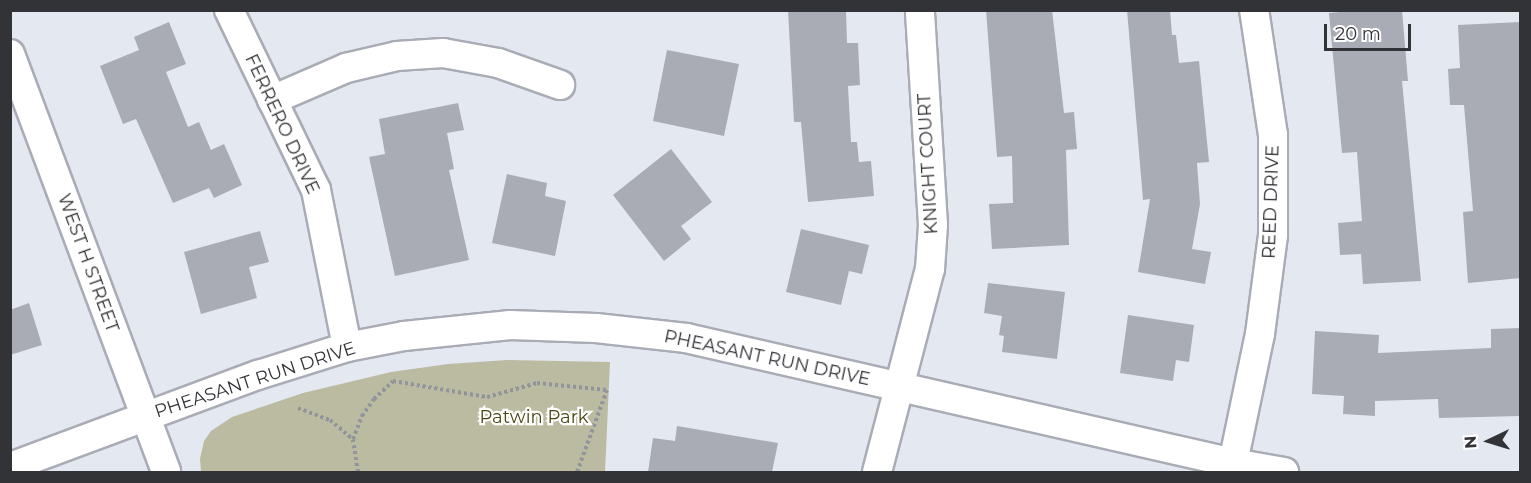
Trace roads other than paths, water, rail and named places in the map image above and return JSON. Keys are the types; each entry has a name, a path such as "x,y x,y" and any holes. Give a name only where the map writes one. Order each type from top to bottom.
{"street":[{"name":"FERRERO DRIVE","path":"229,10 316,190 347,347"},
{"name":"KNIGHT COURT","path":"877,472 930,270 933,225 920,10"},
{"name":"REED DRIVE","path":"1233,463 1260,334 1273,235 1273,135 1254,10"},
{"path":"273,100 346,68 397,56 420,54 443,53 498,63 560,85"},
{"name":"WEST H STREET","path":"10,54 166,472"},
{"name":"PHEASANT RUN DRIVE","path":"10,467 258,375 347,347 404,336 510,325 596,327 686,338 1233,463 1284,472"}],"park label":[{"name":"Patwin Park","path":"534,417"}]}
